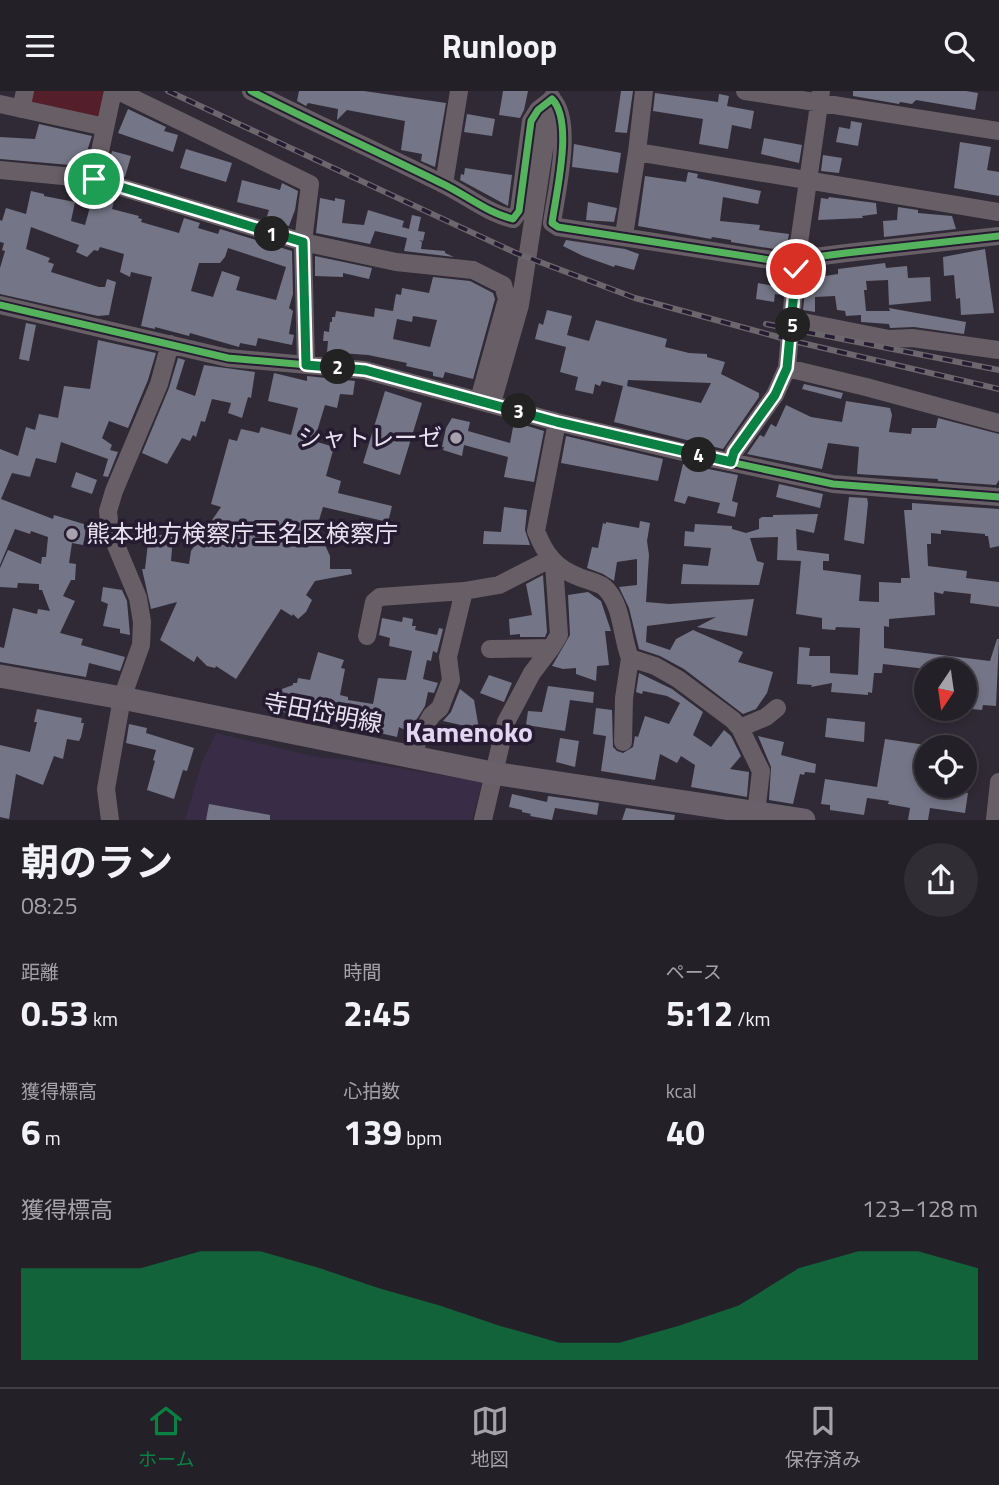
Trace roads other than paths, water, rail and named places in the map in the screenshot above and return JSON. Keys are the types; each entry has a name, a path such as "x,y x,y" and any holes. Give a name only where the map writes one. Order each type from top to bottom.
{"main road":[{"name":"寺田岱明線","path":"0,676 492,773 804,820"}],"street":[{"path":"21,109 25,91"},
{"path":"94,179 116,91 310,184 303,242 306,365"},
{"path":"251,91 273,96 361,146 444,184 500,216 513,219 519,211 531,121 553,95"},
{"path":"444,184 459,91"},
{"path":"624,236 644,91"},
{"path":"745,91 820,97 999,131"},
{"path":"485,401 520,305 553,95"},
{"path":"553,95 564,129 552,223 558,227 796,264 815,257 999,236"},
{"path":"731,462 734,452 775,395 787,368 796,264 820,97"},
{"path":"0,104 105,127"},
{"path":"637,152 999,212"},
{"path":"0,170 94,179 303,242 396,262 473,270 503,285 507,299 485,401"},
{"path":"0,305 228,358 365,370 557,422 833,484 999,497"},
{"path":"793,320 889,339 912,338 999,350"},
{"path":"110,820 106,789 122,698 141,645 142,622 138,598 110,531 108,511 159,384 170,344"},
{"path":"787,368 999,423"},
{"path":"483,820 492,773 509,713 532,673 559,635 552,561 536,531 557,422"},
{"path":"367,636 374,602 380,597 464,591 499,585 552,561"},
{"path":"552,561 576,576 605,588 616,606 630,658 624,698 623,742"},
{"path":"414,758 417,741 431,716 440,708 451,680 447,657 464,591"},
{"path":"490,649 551,648"},
{"path":"630,658 655,666 678,679 740,728 761,771 756,813"},
{"path":"740,728 765,717 777,708"},
{"path":"995,820 999,782"}],"railway":[{"path":"168,91 516,253 635,298 789,340 999,389"},
{"path":"766,324 999,370"}],"place":[{"name":"シャトレーゼ","path":"456,438"},
{"name":"熊本地方検察庁玉名区検察庁","path":"72,534"}],"district":[{"name":"Kamenoko","path":"469,732"}]}
